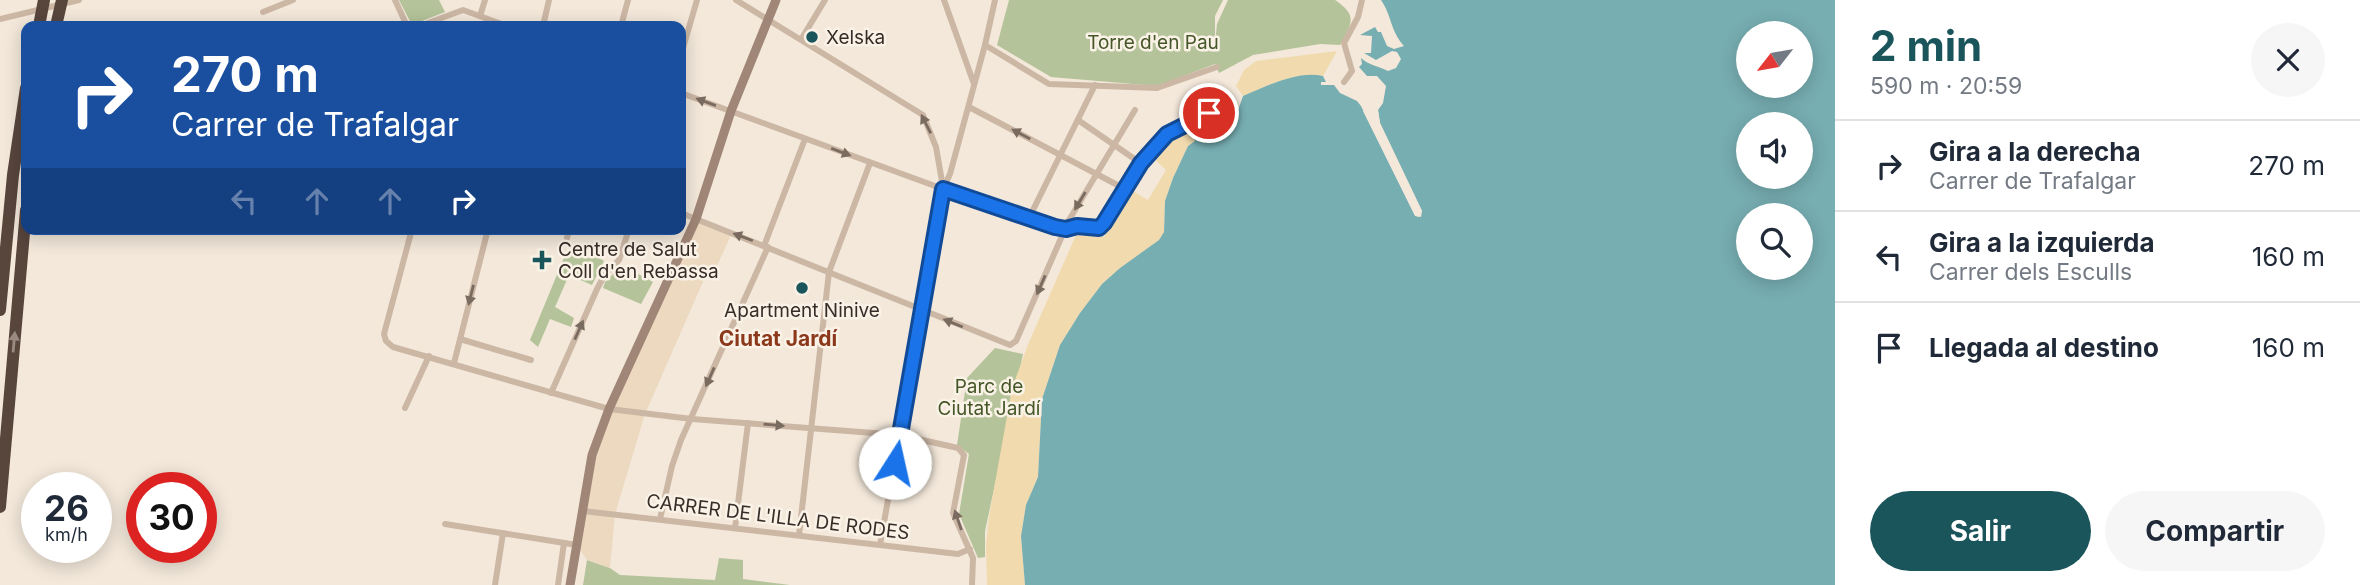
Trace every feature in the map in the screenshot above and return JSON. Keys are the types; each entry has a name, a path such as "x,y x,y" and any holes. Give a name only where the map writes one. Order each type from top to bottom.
{"highway":[{"path":"40,21 44,0"},
{"path":"57,21 62,0"},
{"path":"0,310 21,121"},
{"path":"0,508 24,235"}],"street":[{"path":"0,19 79,0"},
{"path":"263,12 273,4 293,0"},
{"path":"395,0 405,21"},
{"path":"480,16 485,0"},
{"path":"544,21 549,0"},
{"path":"622,21 628,0"},
{"path":"686,38 697,0"},
{"path":"736,0 802,38 923,115 936,147 943,189"},
{"path":"570,585 592,455 609,409 695,219 731,111 776,0"},
{"path":"802,38 825,0"},
{"path":"944,0 974,85"},
{"path":"880,545 943,189 950,174 969,107 995,0"},
{"path":"1344,82 1352,71 1343,46 1362,0"},
{"path":"433,21 463,9 494,21"},
{"path":"985,45 1049,84 1157,88 1217,67"},
{"path":"1028,220 1095,85"},
{"path":"686,95 1028,220 1066,229 1077,226 1099,228 1144,159 1167,134 1209,113"},
{"path":"969,107 1125,189"},
{"path":"686,215 1010,345 1016,341 1066,229 1135,110"},
{"path":"1078,120 1136,160"},
{"path":"660,519 672,466 766,247 805,139"},
{"path":"799,535 829,272 870,163"},
{"path":"410,235 384,334 386,341 393,347 609,409 692,419 900,435 958,448 964,456 953,513 973,558 972,585"},
{"path":"454,363 486,235"},
{"path":"551,393 597,289 604,276 619,260 626,235"},
{"path":"460,339 531,360"},
{"path":"405,408 429,356"},
{"path":"734,528 748,423"},
{"name":"CARRER DE L'ILLA DE RODES","path":"583,510 958,554 970,550"},
{"path":"445,524 577,545"},
{"path":"495,585 503,533"},
{"path":"558,585 564,543"}],"green space":[{"path":"399,0 439,0 445,12 422,21 410,21"},
{"name":"Torre d'en Pau","path":"1009,0 1223,0 1215,16 1215,44 1217,24 1228,0 1335,0 1347,11 1351,21 1340,45 1320,44 1253,55 1219,73 1215,64 1157,86 1051,77 997,45"},
{"path":"578,245 604,261 592,285 569,275 555,307 574,318 571,327 550,319 538,347 530,340 566,253"},
{"path":"622,265 653,282 641,304 603,288 605,282"},
{"name":"Parc de Ciutat Jardí","path":"995,348 1023,354 985,531 985,557 978,558 959,514 969,454 957,445 967,378"},
{"path":"719,558 743,560 743,579 790,585 583,585 587,560 610,568 620,575 715,580"}],"sand":[{"path":"1337,51 1323,76 1293,77 1243,96 1236,86 1244,70 1256,61"},
{"path":"1187,130 1195,141 1188,146 1165,201 1164,233 1159,240 1102,284 1060,345 1042,399 1038,477 1026,505 1021,536 1025,585 987,585 986,545 989,517 1012,388 1076,235 1104,237 1131,190 1148,200 1166,170 1153,158"}],"shaded area":[{"path":"696,219 732,233 715,270 709,268 645,414 615,514 610,568 587,560 577,545 592,455"}],"water":[{"path":"1381,0 1835,0 1835,585 1025,585 1021,536 1026,505 1038,477 1042,399 1060,345 1102,284 1159,240 1164,232 1165,201 1188,146 1195,141 1193,136 1211,129 1224,131 1233,125 1243,96 1293,77 1323,76 1326,82 1321,82 1321,85 1334,85 1340,93 1357,101 1361,106 1418,217 1422,211 1380,123 1378,110 1383,103 1386,86 1377,76 1367,76 1359,67 1362,64 1361,58 1388,71 1396,68 1401,59 1397,52 1392,51 1376,60 1364,53 1371,53 1372,36 1360,35 1375,27 1381,32 1387,46 1394,49 1404,46"}],"pier":[{"path":"1375,109 1378,110 1380,123 1422,211 1421,217 1415,216 1363,111 1367,111 1419,214 1376,124"}],"place":[{"name":"Xelska","path":"812,37"},
{"name":"Centre de Salut Coll d'en Rebassa","path":"542,260"},
{"name":"Apartment Ninive","path":"802,288"}],"district":[{"name":"Ciutat Jardí","path":"778,338"}],"route":[{"path":"895,463 943,189 1055,227 1099,228 1141,163 1167,134 1209,113"}]}
